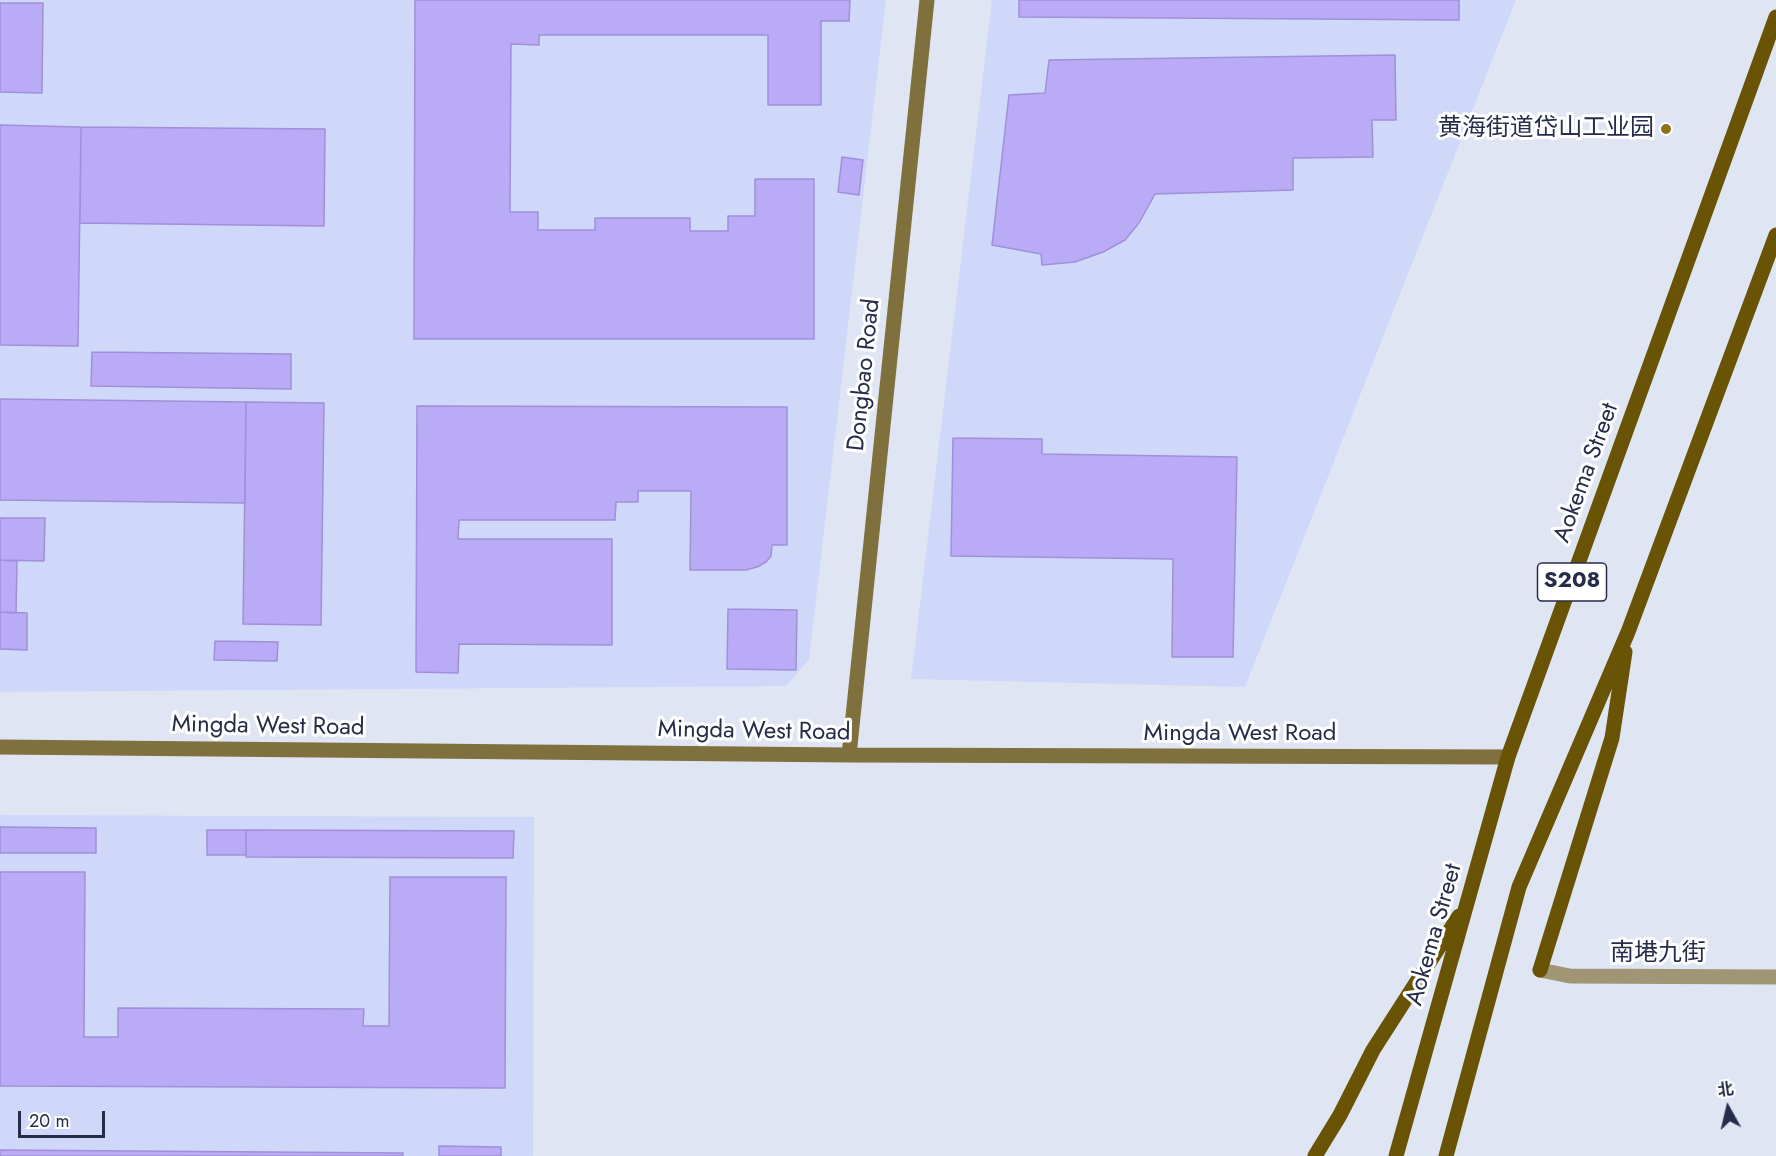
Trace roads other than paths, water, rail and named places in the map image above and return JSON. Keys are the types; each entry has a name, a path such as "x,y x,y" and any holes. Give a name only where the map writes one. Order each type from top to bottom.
{"main road":[{"name":"Aokema Street","path":"1396,1156 1508,757 1776,17"},
{"name":"S208","path":"1446,1156 1519,888 1628,632 1776,236"},
{"path":"1540,970 1612,738 1628,632"},
{"path":"1316,1156 1373,1050 1467,904"}],"street":[{"name":"Dongbao Road","path":"849,755 927,0"},
{"name":"Mingda West Road","path":"0,747 849,755 1508,757"},
{"name":"南塂九街","path":"1540,970 1570,976 1776,977"}],"place":[{"name":"黄海街道岱山工业园","path":"1666,129"}]}
